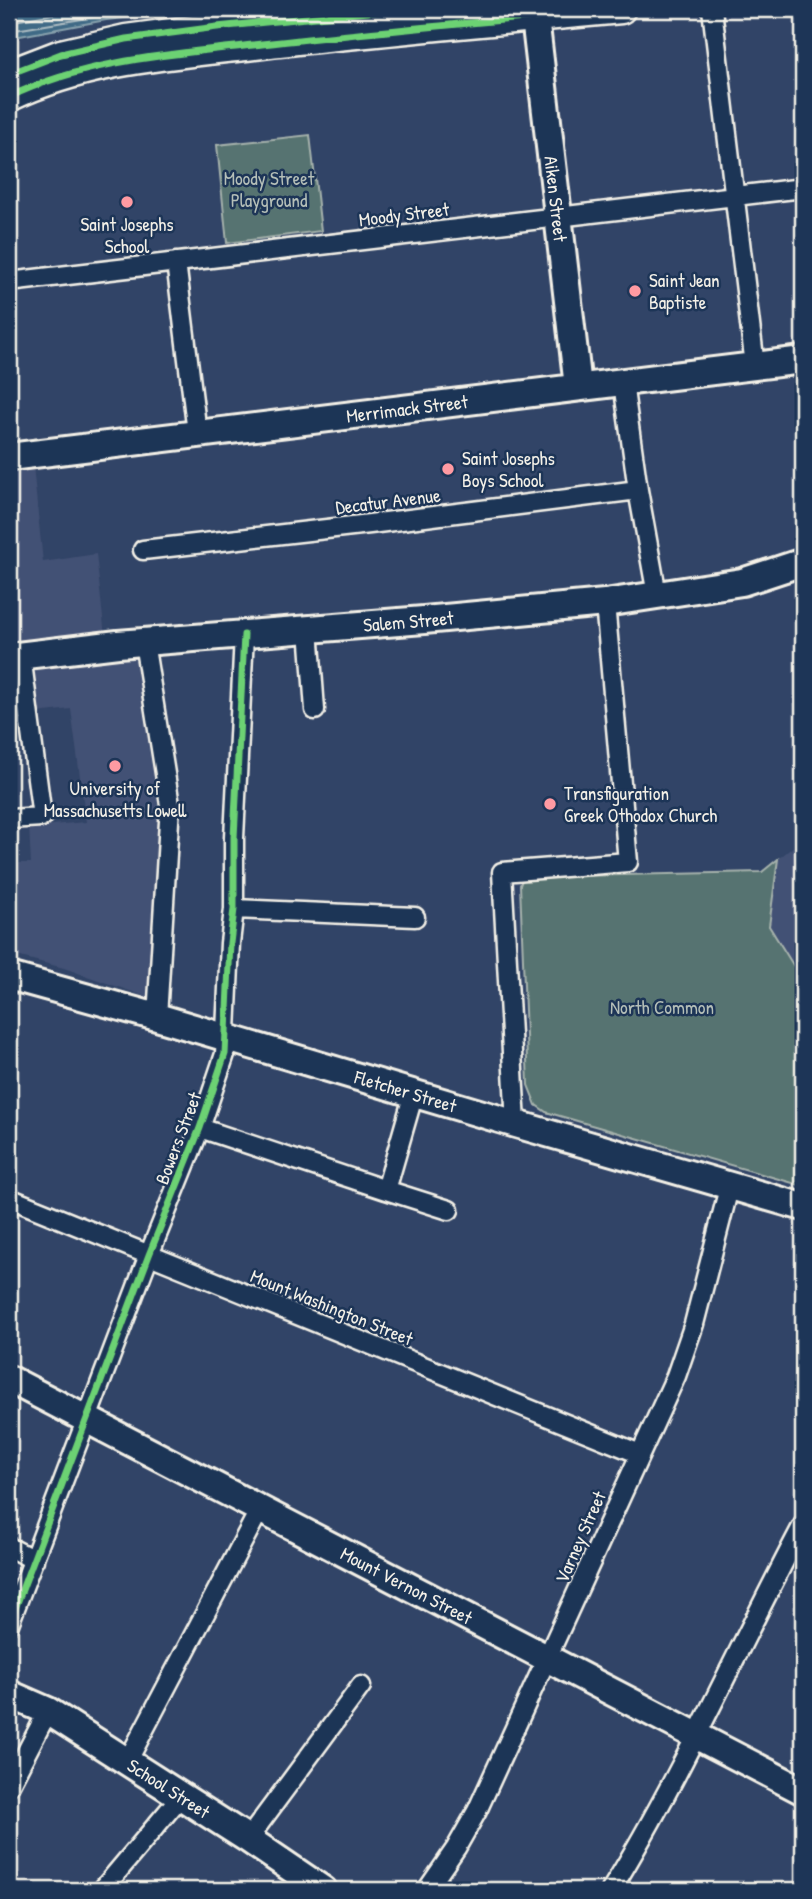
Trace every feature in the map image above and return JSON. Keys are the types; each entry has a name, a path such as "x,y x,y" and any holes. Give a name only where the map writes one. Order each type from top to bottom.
{"main road":[{"path":"9,74 80,49 126,39 397,9"},
{"path":"9,97 69,74 126,60 534,13 621,9"},
{"name":"Aiken Street","path":"534,13 579,387"},
{"name":"Merrimack Street","path":"9,457 803,360"},
{"name":"Salem Street","path":"15,656 144,642 605,603 752,579 803,562"},
{"name":"Fletcher Street","path":"9,976 803,1207"},
{"name":"Mount Vernon Street","path":"9,1380 803,1791"},
{"name":"School Street","path":"9,1694 48,1711 248,1839 308,1886"}],"street":[{"path":"712,9 755,366"},
{"name":"Moody Street","path":"9,282 803,188"},
{"path":"176,262 197,433"},
{"path":"624,383 638,491 657,595"},
{"name":"Decatur Avenue","path":"143,550 638,491"},
{"path":"516,1124 502,872 628,862 605,603"},
{"path":"309,629 315,710"},
{"name":"Bowers Street","path":"9,1624 200,1128 225,1054 234,909 234,838 244,635"},
{"path":"144,642 170,805 157,1017"},
{"path":"9,819 42,817 15,656"},
{"path":"234,909 415,917"},
{"path":"386,1190 414,1093"},
{"path":"200,1128 449,1210"},
{"name":"Varney Street","path":"427,1890 456,1849 477,1811 676,1376 694,1324 730,1184"},
{"name":"Mount Washington Street","path":"9,1198 640,1454"},
{"path":"127,1762 260,1509"},
{"path":"611,1890 668,1792 803,1525"},
{"path":"9,1547 34,1560"},
{"path":"248,1839 361,1686"},
{"path":"9,1786 48,1711"},
{"path":"102,1890 181,1796"}],"shaded area":[{"name":"University of Massachusetts Lowell","path":"33,466 43,562 96,554 107,655 134,653 160,818 150,998 64,968 9,954 9,863 31,863 29,827 86,822 71,709 36,713 9,647 9,469"},
{"path":"803,839 803,981 769,926 778,859"}],"green space":[{"name":"Moody Street Playground","path":"310,135 321,231 227,243 217,145"},
{"name":"North Common","path":"778,859 769,926 803,981 803,1186 546,1112 536,1105 528,1085 520,885 523,878 762,872"}],"water":[{"path":"9,9 203,9 106,20 9,38"}],"cycle path":[{"path":"9,74 61,54 126,39 397,9"},
{"path":"9,97 70,74 165,55 621,9"},
{"path":"9,1624 200,1128 225,1054 234,909 234,838 244,635"}],"place":[{"name":"Saint Josephs School","path":"127,202"},
{"name":"Saint Jean Baptiste","path":"635,291"},
{"name":"Saint Josephs Boys School","path":"448,469"},
{"name":"University of Massachusetts Lowell","path":"115,766"},
{"name":"Transfiguration Greek Othodox Church","path":"550,804"}]}
